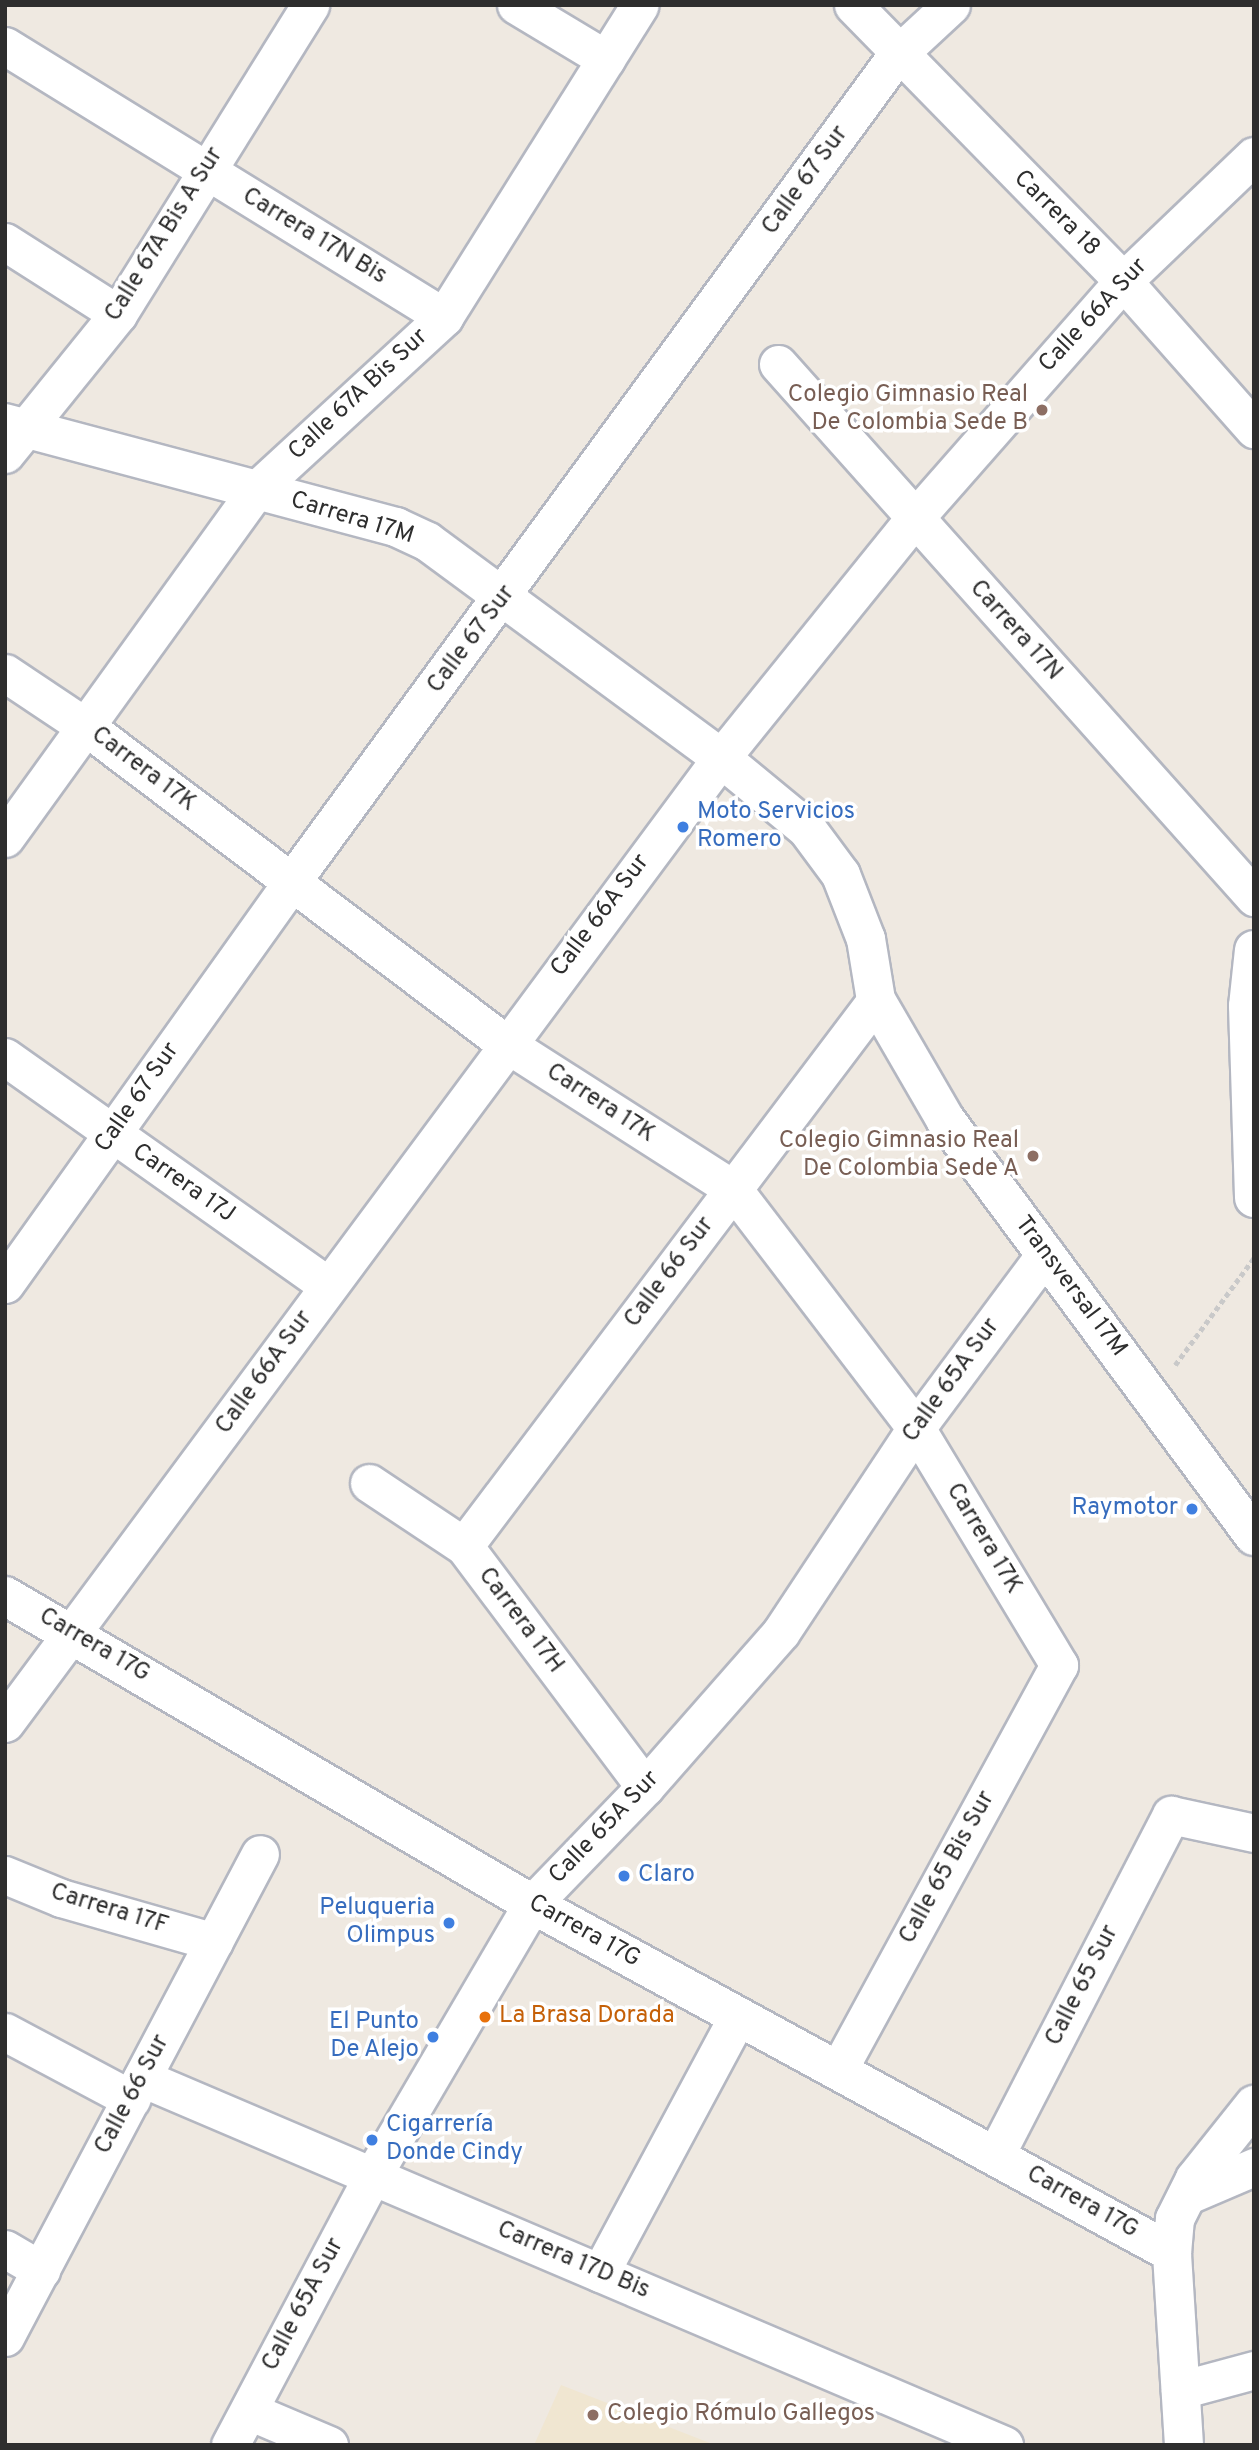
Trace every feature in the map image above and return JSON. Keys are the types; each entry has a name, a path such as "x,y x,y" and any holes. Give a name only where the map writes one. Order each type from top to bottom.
{"street":[{"name":"Calle 67A Bis A Sur","path":"13,435 118,314 310,5"},
{"path":"516,5 606,59"},
{"name":"Calle 67A Bis Sur","path":"5,838 89,729 255,491 444,317 640,5"},
{"name":"Carrera 18","path":"853,5 896,56 1123,281 1254,429"},
{"name":"Calle 67 Sur","path":"5,1284 292,881 505,597 896,56 951,5"},
{"name":"Carrera 17N Bis","path":"5,46 444,317"},
{"name":"Calle 66A Sur","path":"5,1723 74,1633 505,1044 721,758 914,519 1123,281 1254,156"},
{"path":"5,242 118,314"},
{"name":"Carrera 17N","path":"778,364 1254,897"},
{"name":"Carrera 17M","path":"13,435 396,527 428,542 721,758"},
{"name":"Carrera 17K","path":"5,673 89,729 505,1044 733,1189 916,1428 1059,1665"},
{"name":"Transversal 17M","path":"721,758 807,829 841,875 866,939 876,1000 945,1119 1254,1536"},
{"path":"1254,950 1248,1006 1254,1198"},
{"name":"Calle 66 Sur","path":"464,1546 876,1000"},
{"name":"Carrera 17J","path":"5,1057 328,1286"},
{"name":"Calle 65A Sur","path":"230,2445 373,2175 532,1904 645,1787 781,1632 916,1428 1045,1254"},
{"name":"Carrera 17H","path":"369,1483 464,1546 645,1787"},
{"name":"Carrera 17G","path":"5,1595 74,1633 532,1904 1172,2253"},
{"name":"Calle 65 Bis Sur","path":"838,2070 1059,1665"},
{"name":"Calle 65 Sur","path":"995,2156 1171,1815 1254,1833"},
{"name":"Calle 66 Sur","path":"5,2337 260,1854"},
{"name":"Carrera 17F","path":"5,1875 61,1898 214,1942"},
{"path":"600,2273 738,2016"},
{"name":"Carrera 17D Bis","path":"5,2032 136,2089 373,2175 1004,2445"},
{"path":"1184,2445 1172,2253 1175,2219 1186,2196 1254,2105"},
{"path":"1186,2196 1254,2166"},
{"path":"5,2249 41,2270"},
{"path":"1180,2390 1254,2370"},
{"path":"249,2411 329,2445"}],"path":[{"path":"1152,1396 1254,1258"}],"shaded area":[{"name":"Colegio Rómulo Gallegos","path":"561,2385 715,2445 534,2445"}],"place":[{"name":"Colegio Gimnasio Real De Colombia Sede B","path":"1042,410"},
{"name":"Moto Servicios Romero","path":"683,827"},
{"name":"Colegio Gimnasio Real De Colombia Sede A","path":"1033,1156"},
{"name":"Raymotor","path":"1192,1509"},
{"name":"Claro","path":"624,1876"},
{"name":"Peluqueria Olimpus","path":"449,1923"},
{"name":"La Brasa Dorada","path":"485,2017"},
{"name":"El Punto De Alejo","path":"433,2037"},
{"name":"Cigarrería Donde Cindy","path":"372,2140"},
{"name":"Colegio Rómulo Gallegos","path":"593,2415"}]}
